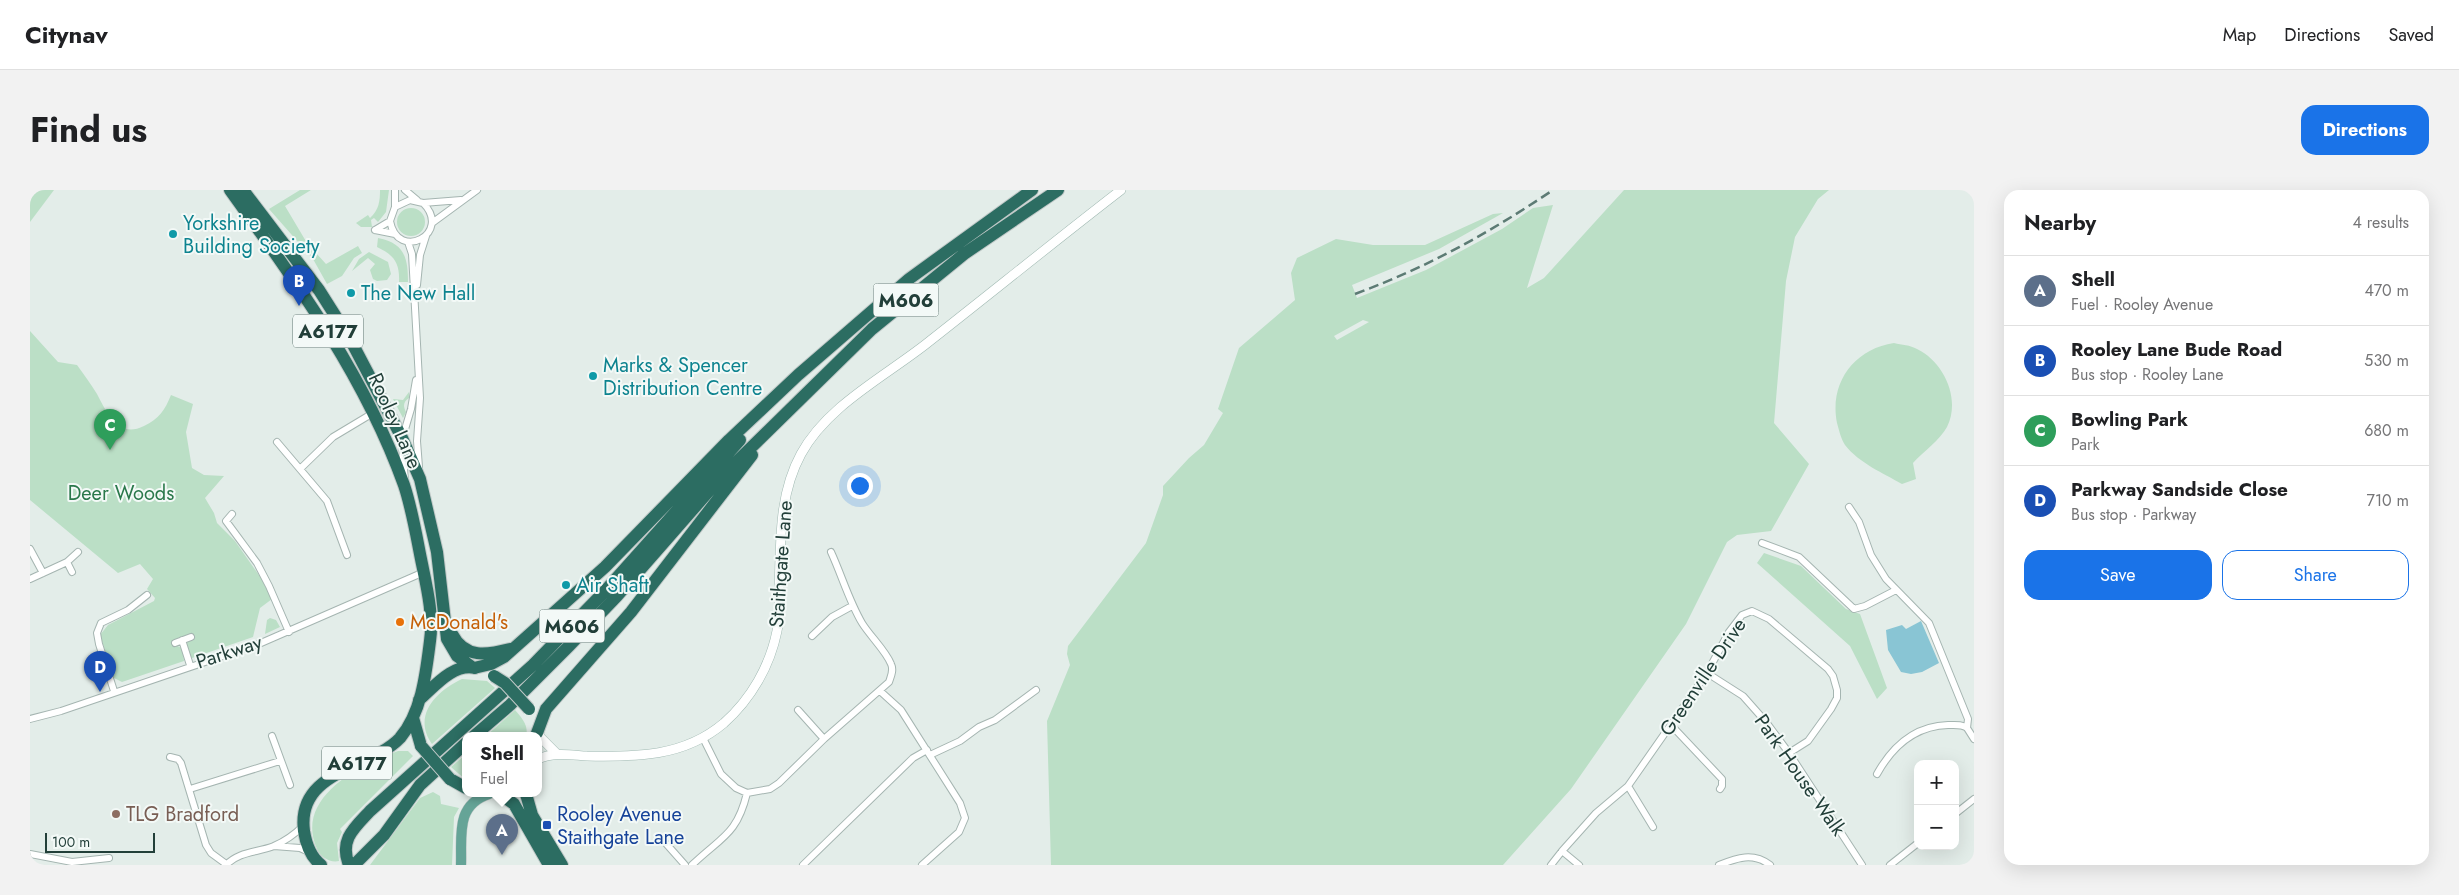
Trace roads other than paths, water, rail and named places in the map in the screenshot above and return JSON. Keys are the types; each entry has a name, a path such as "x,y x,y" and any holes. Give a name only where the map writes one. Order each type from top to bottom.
{"highway":[{"name":"Rooley Lane","path":"230,190 296,281 338,346 374,413 404,486 424,572 431,636 427,671 419,700"},
{"name":"Rooley Lane","path":"243,190 319,290 350,339 402,438 420,479 441,569 447,639 457,656 473,667"},
{"name":"M606","path":"473,667 495,662 605,567 729,440 798,375 909,279 1032,190"},
{"name":"M606","path":"479,732 510,705 570,646 618,596 723,475 771,429 814,383 909,298 964,254 1058,190"},
{"name":"M606","path":"349,865 344,847 351,832 393,789 507,690 578,619 798,375"},
{"name":"M606","path":"538,732 546,708 631,612 771,429"},
{"name":"M606","path":"443,600 453,636 464,649 473,653 486,654 512,648"},
{"name":"A6177","path":"321,865 311,853 306,841 304,826 307,806 323,783 335,774 395,742 412,718 419,700 450,673 473,667 505,683 529,710 536,732"},
{"name":"A6177","path":"412,718 421,746 450,779 462,786"},
{"path":"354,865 384,835 420,785 462,747"},
{"path":"504,797 514,804 549,865"},
{"path":"527,797 532,815 562,865"}],"main road":[{"path":"461,865 462,826 468,806 480,797"}],"street":[{"path":"395,190 395,207 390,221 375,230 395,234 408,242 416,242 426,236"},
{"path":"405,190 430,212 432,223"},
{"path":"415,318 418,269 426,236 432,223 477,190"},
{"name":"Staithgate Lane","path":"542,758 557,754 620,757 651,755 677,749 703,738 724,723 748,697 767,666 778,629 781,525 786,493 796,462 810,439 847,404 924,346 1121,190"},
{"path":"395,207 402,202 410,200 421,203 440,204 465,200"},
{"path":"390,221 395,234"},
{"path":"408,242 412,254 420,398 417,441 420,479"},
{"path":"404,486 406,474 402,458 402,438 411,409 418,369"},
{"path":"300,469 333,437 374,413"},
{"path":"277,442 326,501 348,555"},
{"path":"1849,507 1859,522 1871,555 1896,590 1914,605 1929,623 1968,719 1968,728 1974,739"},
{"path":"232,514 226,521 257,563 289,632"},
{"path":"1762,543 1799,557 1854,608 1865,606 1896,590"},
{"path":"30,548 43,573"},
{"path":"30,579 67,562 78,552"},
{"path":"703,738 721,774 736,788 747,792 770,789 780,783 824,739 889,682 892,675 891,663 868,633 852,606 845,583 831,552"},
{"path":"67,562 72,572"},
{"name":"Parkway","path":"30,719 61,711 114,691 289,632 424,572"},
{"path":"114,691 98,633 101,623 128,610 147,595"},
{"path":"812,636 832,617 852,606"},
{"name":"Greenville Drive","path":"1551,865 1596,813 1628,786 1707,673 1738,620 1742,615 1752,611 1769,619 1828,669 1836,683 1837,698 1808,741 1789,753"},
{"path":"175,643 191,637"},
{"path":"182,640 190,665"},
{"name":"Park House Walk","path":"1707,673 1743,696 1789,753 1862,865"},
{"path":"803,865 913,758 960,741 979,727 995,720 1036,690"},
{"path":"880,691 901,710 960,804 965,818 960,832 922,865"},
{"path":"798,710 824,739"},
{"path":"1671,725 1722,779 1720,789"},
{"path":"1877,774 1887,755 1905,738 1922,731 1946,725 1964,725 1968,728"},
{"path":"272,736 290,785"},
{"path":"542,739 557,754"},
{"path":"170,757 178,759 181,764 206,844 211,854 226,865 243,853 274,846 292,836 304,826"},
{"path":"190,789 280,761"},
{"path":"1628,786 1653,827"},
{"path":"692,865 733,828 742,813 747,792"},
{"path":"1959,811 1974,799"},
{"path":"662,839 685,865"},
{"path":"274,846 300,848 311,853"},
{"path":"1890,865 1914,846"},
{"path":"1562,851 1579,865"},
{"path":"30,854 48,862 72,862 109,858"},
{"path":"1719,865 1747,856 1758,858 1770,865"}],"water":[{"path":"1921,621 1939,663 1922,672 1911,674 1901,672 1888,650 1886,630 1902,625 1906,629"}],"railway":[{"path":"1355,294 1433,261 1505,221 1553,190"}],"place":[{"name":"Yorkshire Building Society","path":"173,234"},
{"name":"The New Hall","path":"351,293"},
{"name":"Rooley Lane Bude Road","path":"299,306"},
{"name":"Marks & Spencer Distribution Centre","path":"593,376"},
{"name":"Bowling Park","path":"110,450"},
{"name":"Air Shaft","path":"566,585"},
{"name":"McDonald's","path":"400,622"},
{"name":"Parkway Sandside Close","path":"100,692"},
{"name":"TLG Bradford","path":"116,814"},
{"name":"Rooley Avenue Staithgate Lane","path":"547,825"},
{"name":"Shell","path":"502,855"}],"park label":[{"name":"Deer Woods","path":"121,493"}]}
